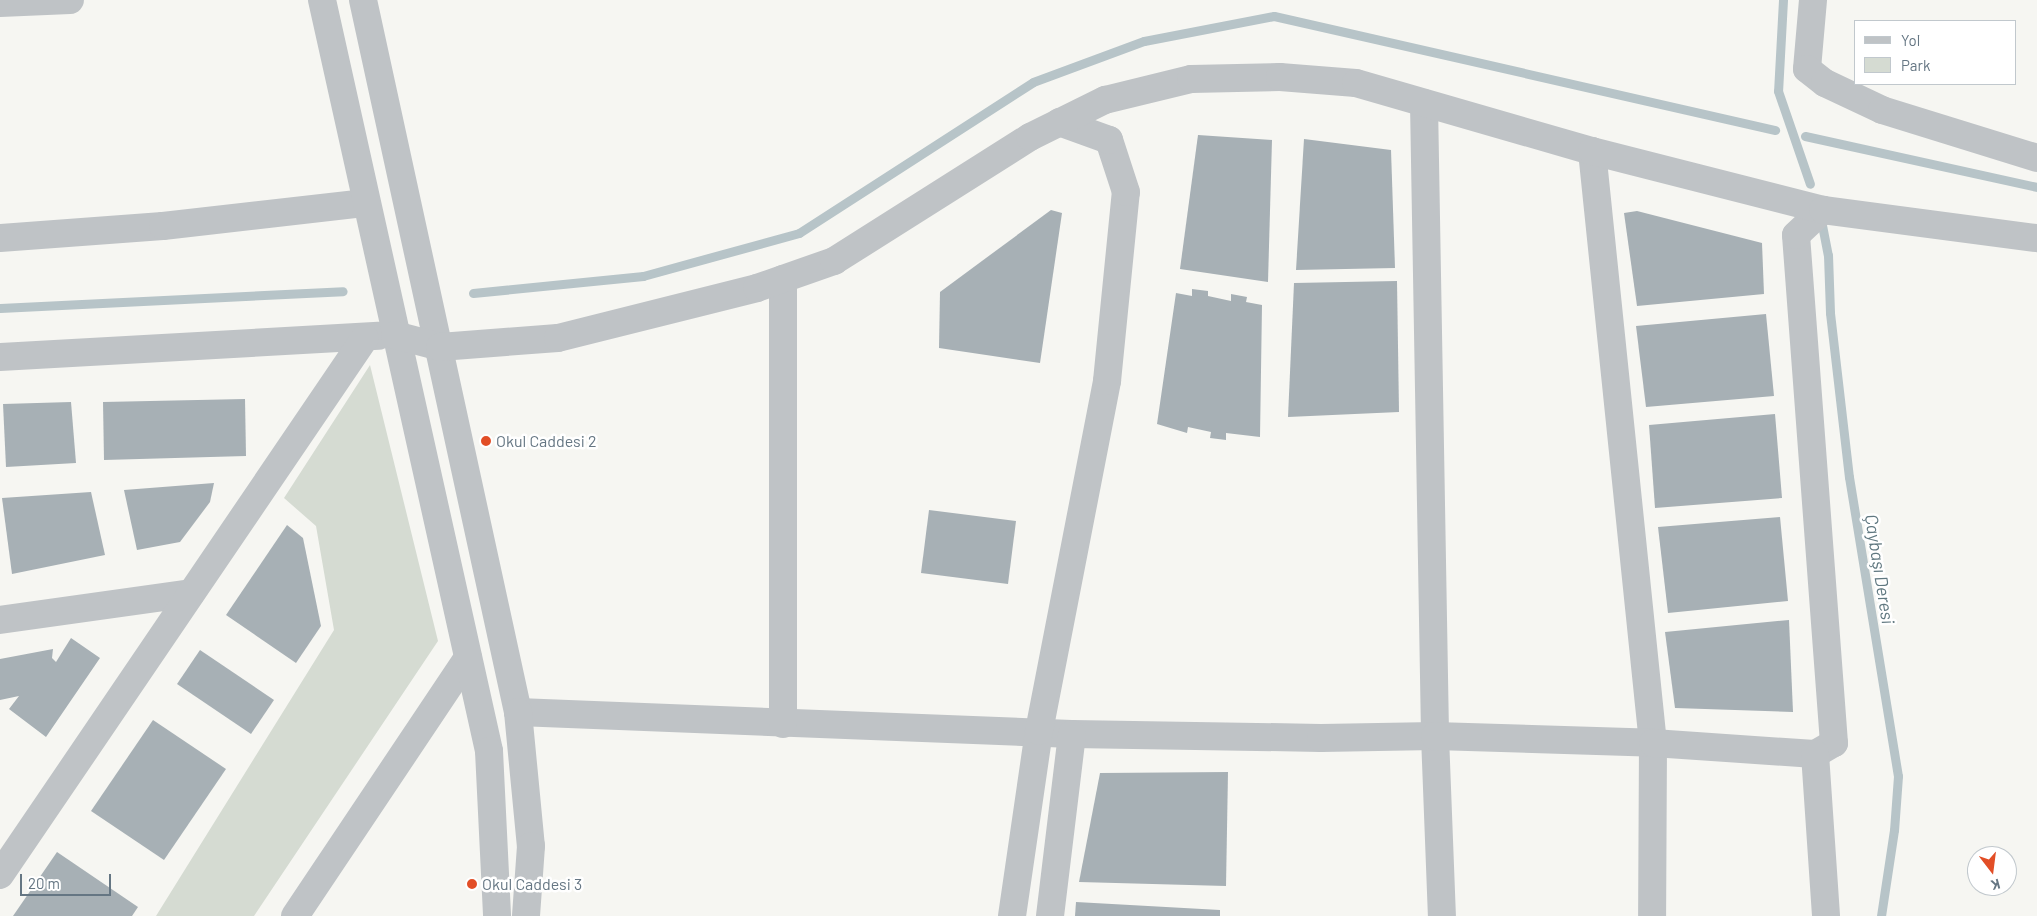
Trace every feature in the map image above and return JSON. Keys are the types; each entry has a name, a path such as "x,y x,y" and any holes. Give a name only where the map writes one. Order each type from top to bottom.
{"street":[{"path":"2,8 70,0"},
{"path":"322,0 489,751 497,916"},
{"path":"363,0 518,712 532,846 526,916"},
{"path":"1813,0 1807,69 1825,83 1882,110 2037,158"},
{"path":"0,356 365,338 395,334 440,347 558,338 783,279 834,261 1030,137 1105,100 1191,79 1280,77 1356,83 1592,151 1824,210 2037,238"},
{"path":"1424,103 1435,736 1442,916"},
{"path":"1012,916 1039,731 1107,382 1126,192 1109,140 1060,122"},
{"path":"1592,151 1653,743 1652,916"},
{"path":"0,238 163,226 366,203"},
{"path":"480,713 518,712 782,724 1039,731 1072,734 1321,738 1435,736 1653,743 1815,754 1834,742 1796,235 1824,210"},
{"path":"782,724 783,279"},
{"path":"0,875 365,338"},
{"path":"0,620 191,593"},
{"path":"295,916 468,658"},
{"path":"1050,916 1072,734"},
{"path":"1815,754 1826,916"}],"green space":[{"path":"370,365 438,641 254,916 156,916 334,630 316,526 284,498"}],"building":[{"path":"1198,135 1272,140 1268,282 1180,269"},
{"path":"1304,139 1391,150 1395,268 1296,270"},
{"path":"1051,210 1062,213 1040,363 939,348 940,292"},
{"path":"1637,211 1762,243 1764,294 1637,306 1624,213"},
{"path":"1397,281 1399,412 1288,417 1294,283"},
{"path":"1192,289 1208,291 1208,296 1231,301 1231,294 1247,297 1246,302 1262,305 1260,437 1226,433 1226,440 1210,438 1211,432 1188,427 1187,433 1157,424 1176,293 1192,296"},
{"path":"1766,314 1774,396 1646,407 1636,326"},
{"path":"245,399 246,456 104,460 103,402"},
{"path":"71,402 76,463 6,467 3,404"},
{"path":"1775,414 1782,498 1655,508 1649,425"},
{"path":"214,483 210,502 180,542 137,550 124,490"},
{"path":"91,492 105,555 12,574 2,498"},
{"path":"929,510 1016,521 1008,584 921,573"},
{"path":"1780,517 1788,601 1668,613 1658,527"},
{"path":"287,525 303,538 321,626 296,663 226,615"},
{"path":"1789,620 1793,712 1675,708 1665,632"},
{"path":"71,638 100,658 46,737 9,709 19,696 0,700 0,659 53,649 52,658 56,662"},
{"path":"200,650 274,700 251,734 177,684"},
{"path":"153,720 226,769 164,860 91,811"},
{"path":"1228,772 1226,886 1079,882 1100,773"},
{"path":"57,852 138,907 132,916 13,916"},
{"path":"1076,902 1220,910 1220,916 1075,916"}],"waterway":[{"name":"Çaybaşı Deresi","path":"1783,0 1778,91 1810,184"},
{"path":"473,293 643,276 799,233 1033,82 1144,41 1274,16 1775,130"},
{"path":"1805,136 2037,187"},
{"name":"Çaybaşı Deresi","path":"1822,225 1828,255 1830,313 1849,477 1898,776 1894,830 1881,916"},
{"path":"0,308 343,291"}],"place":[{"name":"Okul Caddesi 2","path":"486,441"},
{"name":"Okul Caddesi 3","path":"472,884"}]}
